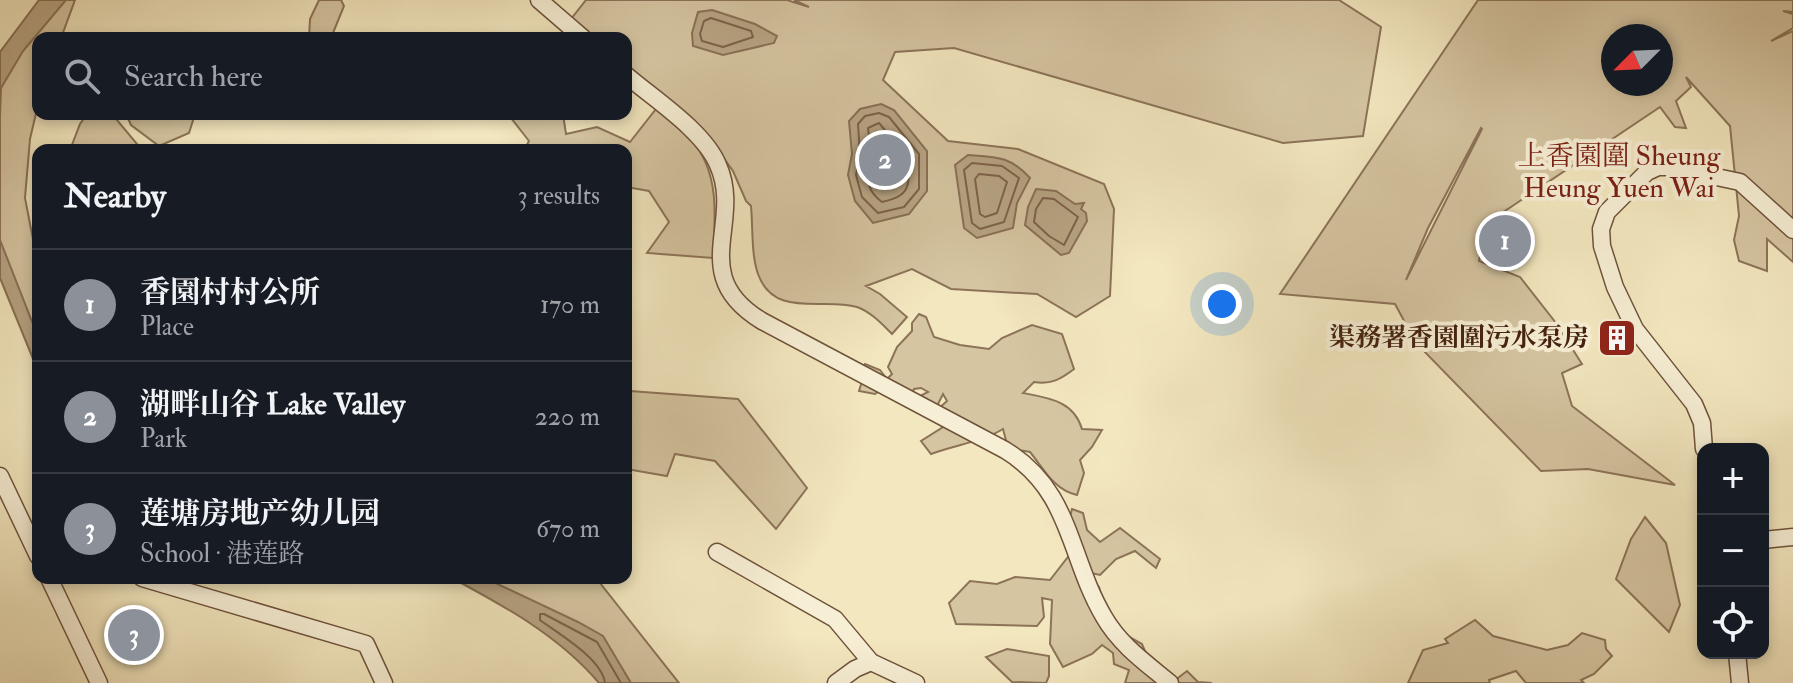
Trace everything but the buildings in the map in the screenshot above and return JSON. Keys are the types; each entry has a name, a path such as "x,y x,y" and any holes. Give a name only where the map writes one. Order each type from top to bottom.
{"street":[{"path":"539,0 576,32"},
{"path":"632,80 698,137 718,164 724,196 721,266 725,283 740,305 762,321 1028,465 1057,504 1105,619 1129,649 1170,683"},
{"path":"1704,443 1702,423 1694,404 1635,329 1615,287 1602,246 1601,229 1607,212 1647,172 1658,167 1670,167 1740,182 1793,230"},
{"path":"0,476 32,543"},
{"path":"1769,539 1793,537"},
{"path":"717,552 835,619 871,662 916,683"},
{"path":"52,584 99,683"},
{"path":"162,584 366,644 384,683"},
{"path":"1738,659 1740,683"},
{"path":"836,683 871,662"}],"shaded area":[{"path":"54,0 75,0 63,32 32,32 32,120 34,120 25,198 32,234 32,346 0,260 0,77"},
{"path":"319,0 341,0 344,6 333,32 309,32 310,19"},
{"path":"586,0 787,0 809,7 794,0 1339,0 1381,27 1363,136 1283,143 954,48 895,52 883,80 948,141 1018,149 1104,184 1114,209 1110,296 1076,317 1037,294 951,289 912,269 866,286 907,317 892,334 872,315 857,307 788,302 765,288 754,258 751,206 733,171 705,132 632,70 632,32 587,32 571,19"},
{"path":"1478,0 1793,0 1793,12 1783,11 1793,14 1793,28 1771,41 1793,31 1793,262 1767,239 1767,271 1739,261 1734,240 1739,216 1730,126 1686,77 1691,87 1676,101 1686,128 1675,127 1660,107 1487,223 1479,261 1520,277 1556,323 1582,364 1562,373 1572,406 1675,485 1588,469 1541,471 1416,343 1395,304 1280,294","holes":["1482,129 1406,280 1428,228"]},
{"path":"656,109 690,138 702,156 712,183 713,258 647,253 669,222 649,191 632,188 632,144 527,144 529,141 513,120 564,120 566,134 597,127 630,142"},
{"path":"83,120 117,120 137,144 72,144"},
{"path":"129,120 193,120 189,133 164,144 156,144"},
{"path":"919,314 926,317 934,337 960,345 989,349 1002,338 1032,325 1062,334 1074,369 1056,380 1034,382 1023,393 1059,402 1073,412 1082,429 1102,430 1080,460 1084,473 1077,495 1056,484 1030,452 1008,448 1003,429 931,454 921,441 943,427 938,409 947,401 943,394 937,406 920,396 928,392 921,388 914,389 908,403 885,387 875,394 859,391 863,378 856,374 865,364 880,370 887,379 892,374 888,367 897,347 912,331 912,323"},
{"path":"632,391 738,399 807,488 776,529 715,461 675,454 667,476 632,470"},
{"path":"1072,509 1083,513 1087,530 1100,542 1120,528 1160,559 1156,568 1135,551 1116,559 1100,575 1077,570 1099,587 1110,626 1142,644 1150,663 1174,681 1187,671 1198,682 1212,683 1125,683 1129,670 1114,664 1113,653 1102,645 1092,654 1063,667 1050,644 1052,600 1042,598 1044,617 1037,626 956,624 949,603 970,581 997,584 1015,577 1050,580 1074,549 1067,529"},
{"path":"1645,517 1666,543 1680,605 1669,632 1616,579 1631,539"},
{"path":"477,584 601,584 679,683 619,683"},
{"path":"1475,620 1493,636 1547,650 1568,645 1582,633 1605,640 1606,649 1612,656 1594,674 1581,680 1584,683 1526,683 1516,671 1489,680 1490,683 1408,683 1423,650 1448,643 1445,639"},
{"path":"127,623 132,634 145,629 154,648 125,662 111,631"},
{"path":"1007,649 1049,656 1046,683 1012,682 986,657"}],"water":[{"path":"39,0 66,0 39,32 32,32 32,40 1,88 0,115 0,52"},
{"path":"712,10 755,24 777,36 774,43 723,55 693,46 692,33 698,12"},
{"path":"881,104 894,110 927,151 927,191 909,214 873,223 855,201 848,175 852,154 849,121 860,109"},
{"path":"968,155 1002,159 1016,165 1030,178 1017,203 1013,228 977,238 964,228 955,165"},
{"path":"1036,189 1056,191 1075,204 1084,203 1081,209 1086,213 1087,221 1069,253 1061,255 1025,225"},
{"path":"0,240 32,322 32,356 0,278"},
{"path":"463,584 498,584 603,636 631,683 599,683 567,651 512,612"}],"place":[{"name":"湖畔山谷 Lake Valley","path":"885,160"},
{"name":"香園村村公所","path":"1505,241"},
{"name":"渠務署香園圍污水泵房","path":"1617,338"},
{"name":"莲塘房地产幼儿园","path":"134,635"}],"district":[{"name":"上香園圍 Sheung Heung Yuen Wai","path":"1619,172"}]}
